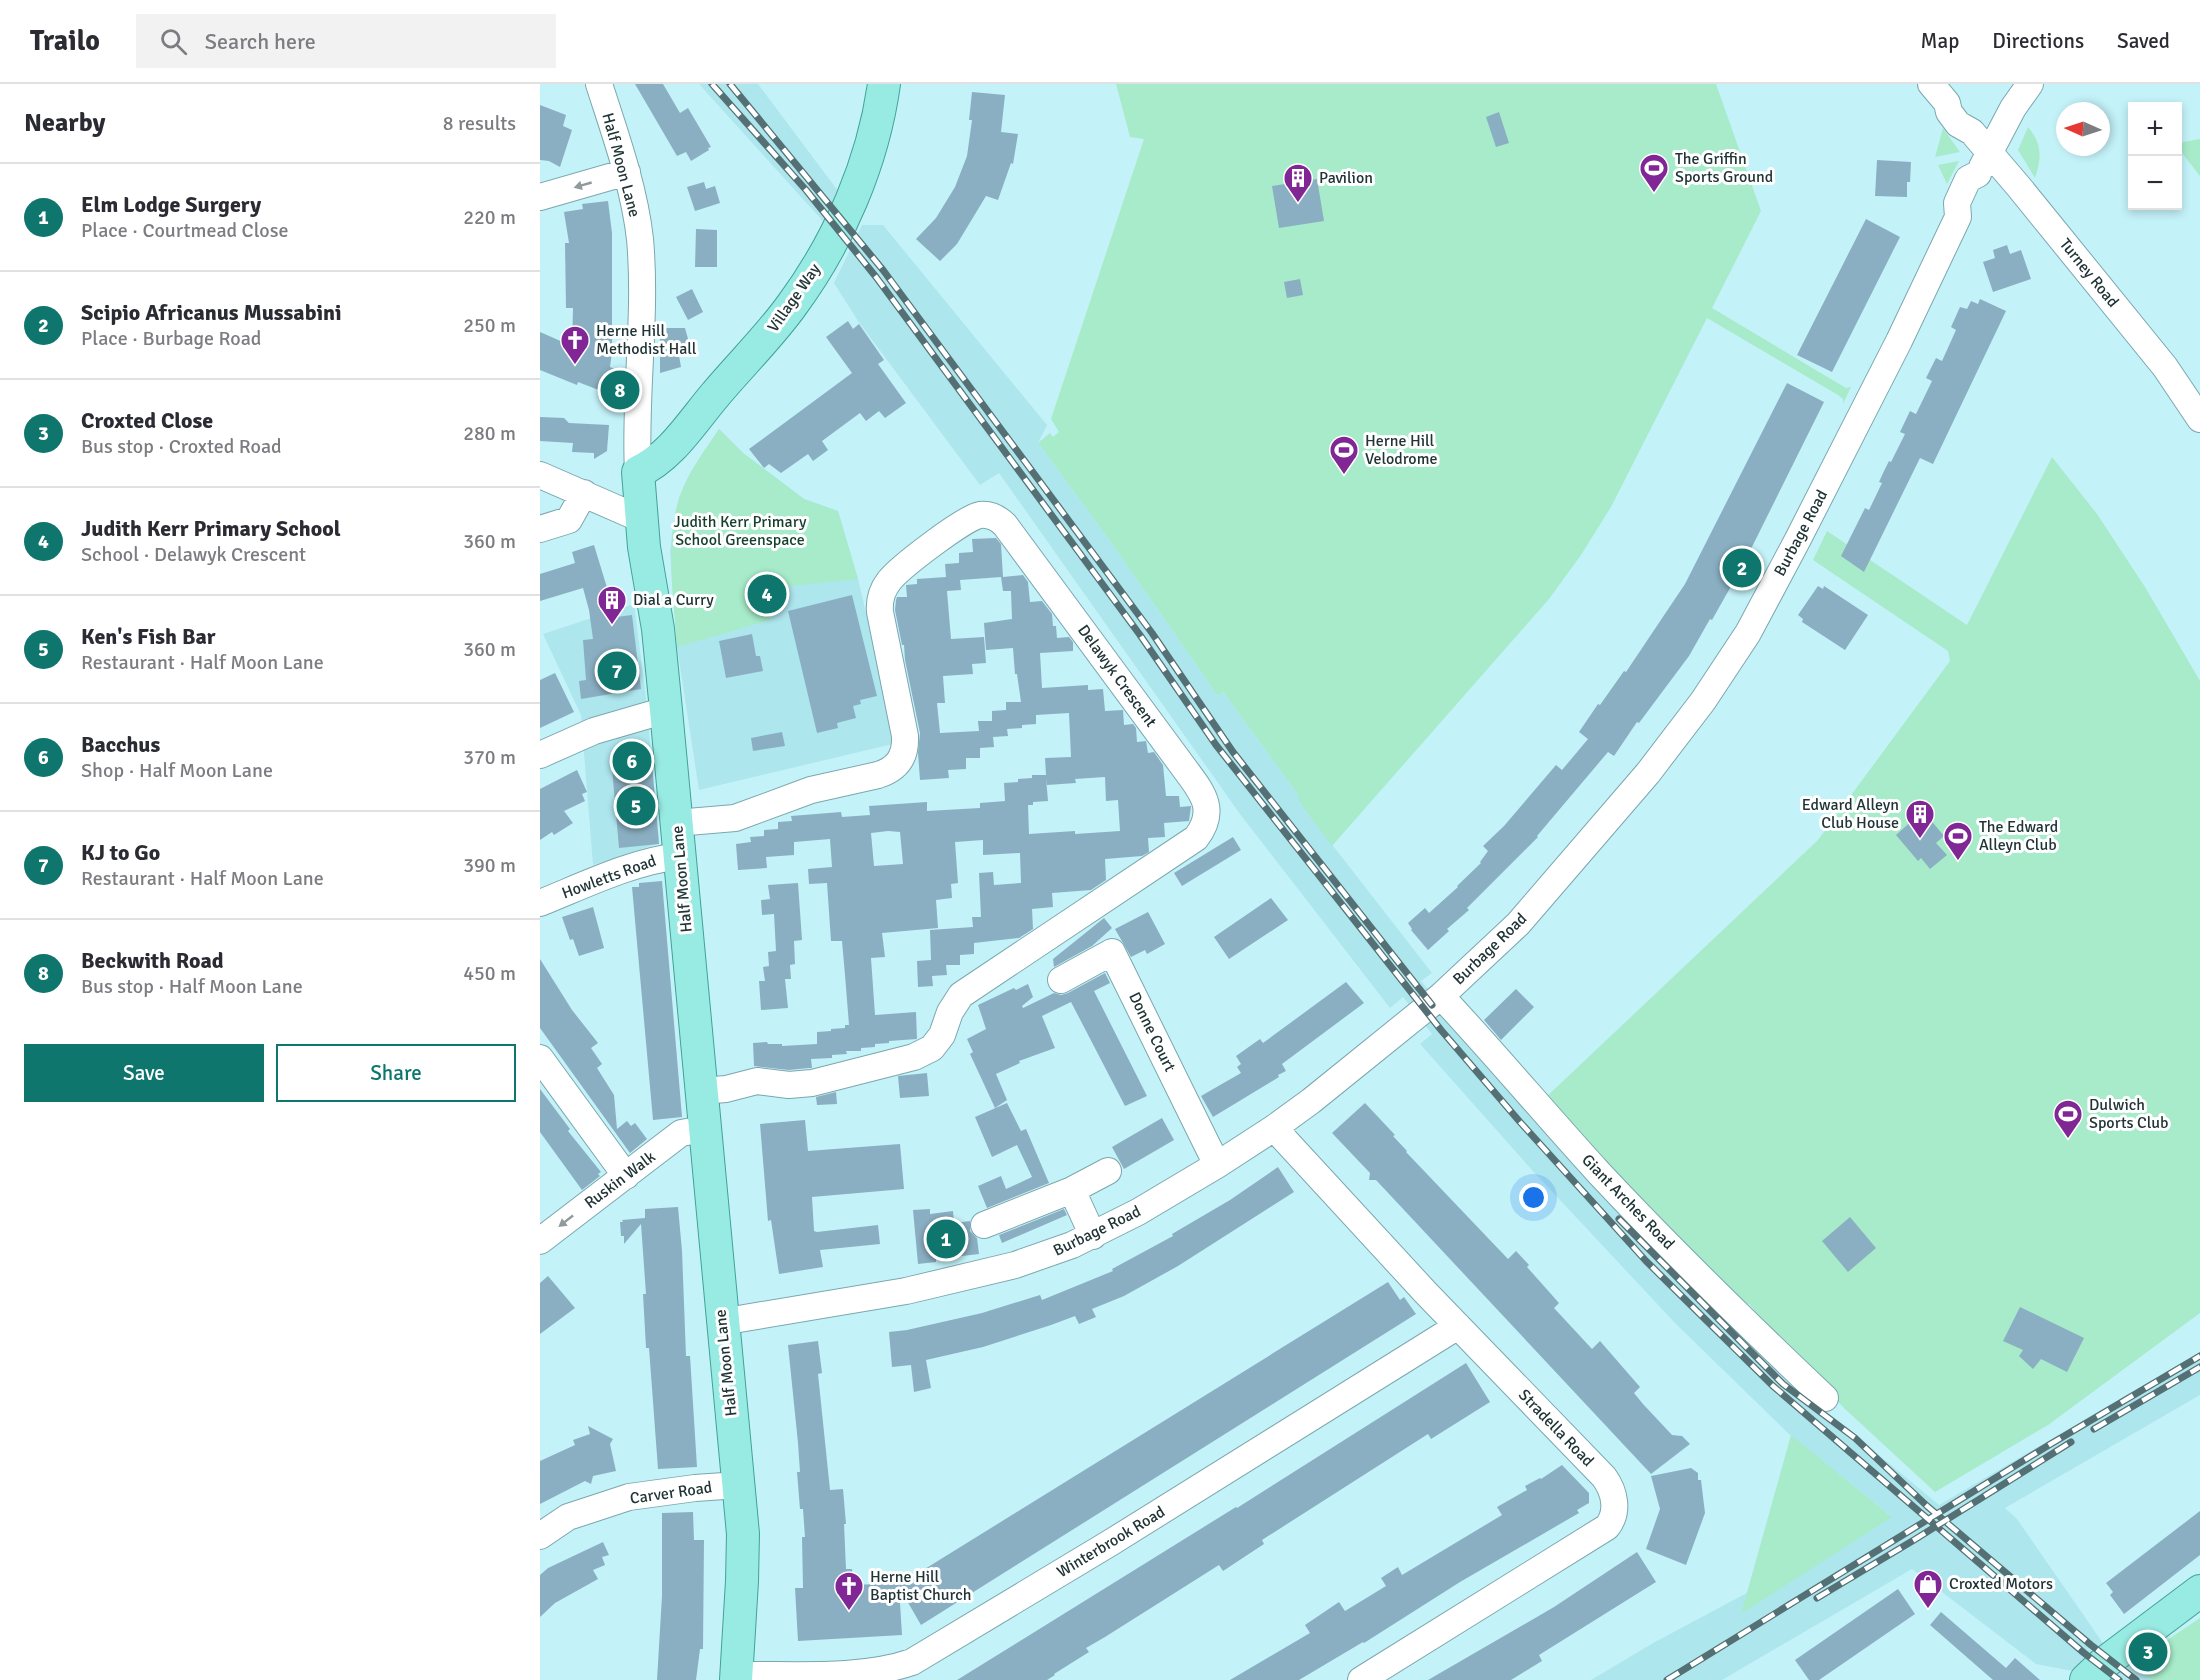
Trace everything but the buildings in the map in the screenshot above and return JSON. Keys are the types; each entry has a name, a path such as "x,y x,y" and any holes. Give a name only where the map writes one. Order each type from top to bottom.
{"main road":[{"name":"Village Way","path":"638,472 652,466 687,430 770,332 809,280 834,237 861,175 878,121 884,84"},
{"name":"Half Moon Lane","path":"638,472 641,519 658,628 679,856 714,1090 704,1129 742,1534 742,1581 736,1677"},
{"path":"2086,1680 2103,1664 2200,1591"}],"street":[{"name":"Half Moon Lane","path":"599,84 627,172 640,238 642,342 637,406 638,472"},
{"name":"Burbage Road","path":"722,1322 866,1299 928,1286 1023,1263 1055,1253 1093,1236 1217,1165 1274,1128 1320,1094 1441,996 1518,924 1648,773 1703,701 1748,633 1899,341 1958,217 1957,203 1968,179 1984,164 2013,108 2030,84"},
{"name":"Turney Road","path":"1939,93 1956,101 1968,114 1984,164 2165,367 2200,419"},
{"path":"540,197 627,172"},
{"path":"540,475 641,519"},
{"path":"540,529 569,520 584,493"},
{"name":"Delawyk Crescent","path":"676,823 735,818 811,790 878,776 898,764 904,751 905,736 880,612 881,596 889,581 899,571 963,523 983,515 998,519 1005,525 1154,726 1200,790 1207,805 1205,823 1190,843 961,995 950,1012 942,1035 932,1048 914,1057 812,1083 789,1085 757,1081 714,1090"},
{"path":"540,755 587,734 630,719 666,710"},
{"name":"Howletts Road","path":"540,903 653,859 679,856"},
{"name":"Donne Court","path":"1061,980 1112,952 1217,1165"},
{"name":"Giant Arches Road","path":"1441,996 1538,1106 1634,1209 1733,1310 1825,1398"},
{"path":"540,1058 626,1176"},
{"name":"Stradella Road","path":"1274,1128 1458,1326 1604,1477 1612,1490 1614,1515 1607,1527 1361,1680"},
{"name":"Ruskin Walk","path":"540,1241 681,1133 704,1129"},
{"path":"984,1225 1072,1190 1108,1171"},
{"path":"1072,1190 1093,1236"},
{"name":"Winterbrook Road","path":"736,1677 864,1672 897,1667 912,1662 1120,1537 1458,1326"},
{"name":"Carver Road","path":"540,1536 568,1517 629,1497 739,1485"}],"shaded area":[{"path":"699,84 758,84 853,211 840,240"},
{"path":"862,225 883,225 1047,425 1038,443 1108,538 1218,696 1223,692 1299,796 1299,802 1432,973 1421,981 1564,1147 1825,1410 1939,1505 2200,1352 2200,1395 2005,1508 2017,1519 2107,1649 2152,1680 2104,1680 2099,1676 2036,1664 1912,1569 1722,1680 1591,1680 1655,1642 1891,1516 1790,1435 1675,1323 1531,1169 1420,1044 1432,1034 1403,997 1390,1008 1240,814 999,473 980,485 858,321 834,283"},
{"path":"719,429 743,453 804,499 838,511 858,579 897,743 699,790 677,647 670,551 679,497 693,469"},
{"path":"634,604 646,698 659,840 657,844 593,865 581,715 543,634"}],"green space":[{"name":"Herne Hill Velodrome","path":"1116,84 1716,84 1761,211 1712,308 1846,388 1851,387 1843,404 1843,399 1838,395 1707,318 1611,507 1581,555 1549,599 1332,846 1299,802 1299,796 1223,692 1218,696 1108,538 1038,443 1050,433 1053,437 1059,432 1051,419 1144,139 1130,137"},
{"path":"2028,127 2036,139 2039,151 2039,164 2035,178 2018,150"},
{"path":"1943,128 1960,152 1935,157"},
{"path":"2200,139 2200,176 2182,153 2182,142"},
{"path":"1959,161 1947,184 1938,165"},
{"name":"Judith Kerr Primary School Greenspace","path":"719,429 743,453 804,499 838,511 858,579 771,588 770,620 677,647 671,570 675,513 688,478"},
{"path":"2052,457 2097,514 2145,587 2200,681 2200,1313 2048,1425 1935,1492 1845,1409 1799,1362 1749,1304 1736,1304 1542,1101 1818,840 1950,661 1948,651 1813,560 1827,531 1967,625"},
{"path":"1791,1435 1892,1517 1741,1614"},
{"path":"2200,1618 2200,1680 2152,1680 2135,1668 2160,1645"}],"railway":[{"path":"712,84 806,190 876,277 1140,635 1216,745 1441,1030 1520,1122 1646,1261 1773,1386 2084,1653 2119,1680"},
{"path":"730,84 883,270 1152,633 1233,752 1432,1005"},
{"path":"1619,1219 1783,1384 1855,1438 1927,1506 2091,1645 2136,1680"},
{"path":"1667,1680 2049,1445 2200,1356"},
{"path":"2094,1429 2200,1367"},
{"path":"1817,1598 2071,1442"}],"place":[{"name":"The Griffin Sports Ground","path":"1654,194"},
{"name":"Pavilion","path":"1298,204"},
{"name":"Herne Hill Methodist Hall","path":"575,366"},
{"name":"Beckwith Road","path":"620,390"},
{"name":"Herne Hill Velodrome","path":"1344,476"},
{"name":"Scipio Africanus Mussabini","path":"1742,568"},
{"name":"Judith Kerr Primary School","path":"767,594"},
{"name":"Dial a Curry","path":"612,626"},
{"name":"KJ to Go","path":"617,671"},
{"name":"Bacchus","path":"632,761"},
{"name":"Ken's Fish Bar","path":"636,806"},
{"name":"Edward Alleyn Club House","path":"1920,840"},
{"name":"The Edward Alleyn Club","path":"1958,862"},
{"name":"Dulwich Sports Club","path":"2068,1140"},
{"name":"Elm Lodge Surgery","path":"946,1239"},
{"name":"Croxted Motors","path":"1928,1610"},
{"name":"Herne Hill Baptist Church","path":"849,1612"},
{"name":"Croxted Close","path":"2148,1652"}]}
